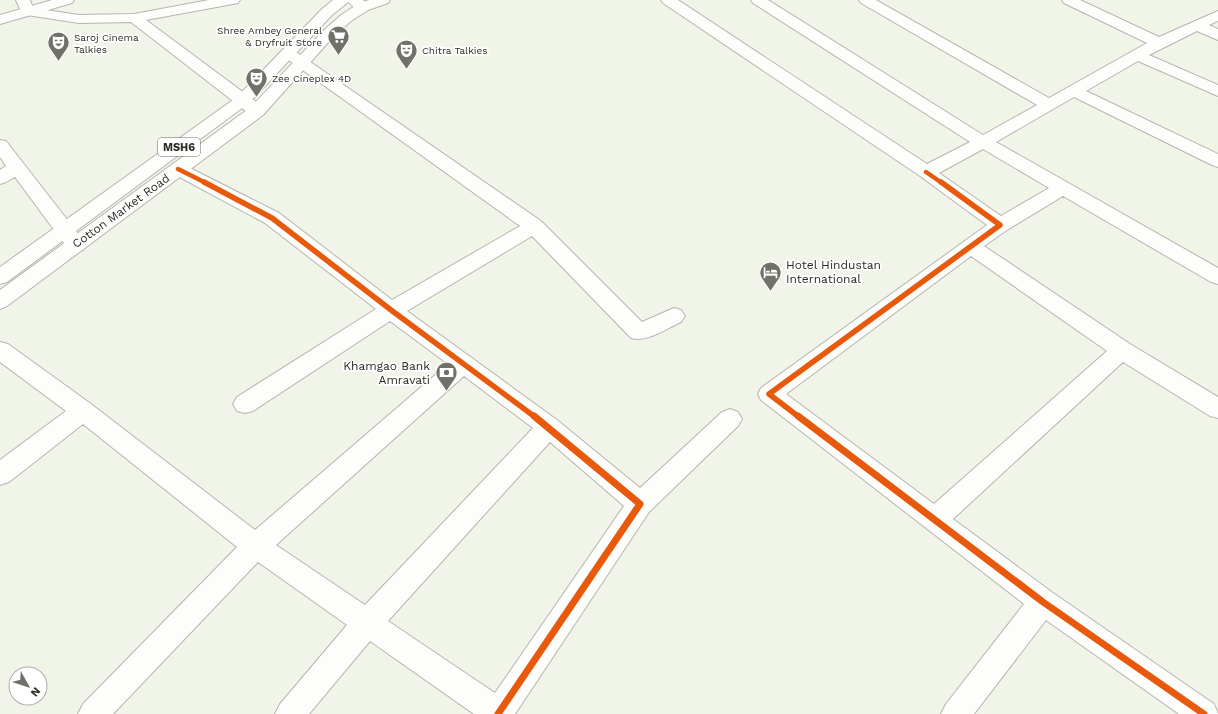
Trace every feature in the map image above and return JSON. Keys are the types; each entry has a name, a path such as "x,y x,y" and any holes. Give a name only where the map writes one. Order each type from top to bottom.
{"street":[{"path":"0,20 25,6 67,0"},
{"path":"25,6 79,19 134,18 233,0"},
{"name":"Cotton Market Road","path":"0,277 70,238 178,169 257,111 327,12 336,4 344,0"},
{"name":"MSH6","path":"359,3 383,0"},
{"path":"668,0 926,172 1000,225"},
{"path":"758,0 983,142 1218,277"},
{"path":"866,0 1049,105"},
{"path":"1070,0 1159,43"},
{"name":"Cotton Market Road","path":"0,301 70,238 295,58 328,34 346,18 359,3"},
{"path":"926,172 983,142 1159,43 1218,15"},
{"path":"134,18 257,111"},
{"path":"1197,25 1218,35"},
{"path":"1137,55 1218,91"},
{"path":"295,58 534,226 639,332 674,316"},
{"path":"1074,91 1218,161"},
{"path":"0,145 70,238"},
{"path":"0,178 17,167"},
{"path":"178,169 272,218 391,310 548,427 640,504"},
{"path":"1063,188 1000,225 769,394 1043,602 1204,714"},
{"path":"245,404 391,310 534,226"},
{"path":"971,246 1122,350 1218,409"},
{"path":"0,350 83,410 256,546 498,714 640,504 730,419"},
{"path":"935,519 1122,350"},
{"path":"93,714 256,546 463,364"},
{"path":"0,474 83,410"},
{"path":"290,714 367,623 548,427"},
{"path":"956,714 1043,602"}],"cycle path":[{"path":"178,169 272,218 391,310 549,427 640,504 498,714"},
{"path":"926,172 1000,225 769,394 1043,602 1204,714"}],"place":[{"name":"Shree Ambey General & Dryfruit Store","path":"338,56"},
{"name":"Saroj Cinema Talkies","path":"58,62"},
{"name":"Chitra Talkies","path":"406,70"},
{"name":"Zee Cineplex 4D","path":"256,98"},
{"name":"Hotel Hindustan International","path":"771,292"},
{"name":"Khamgao Bank Amravati","path":"446,392"}]}
